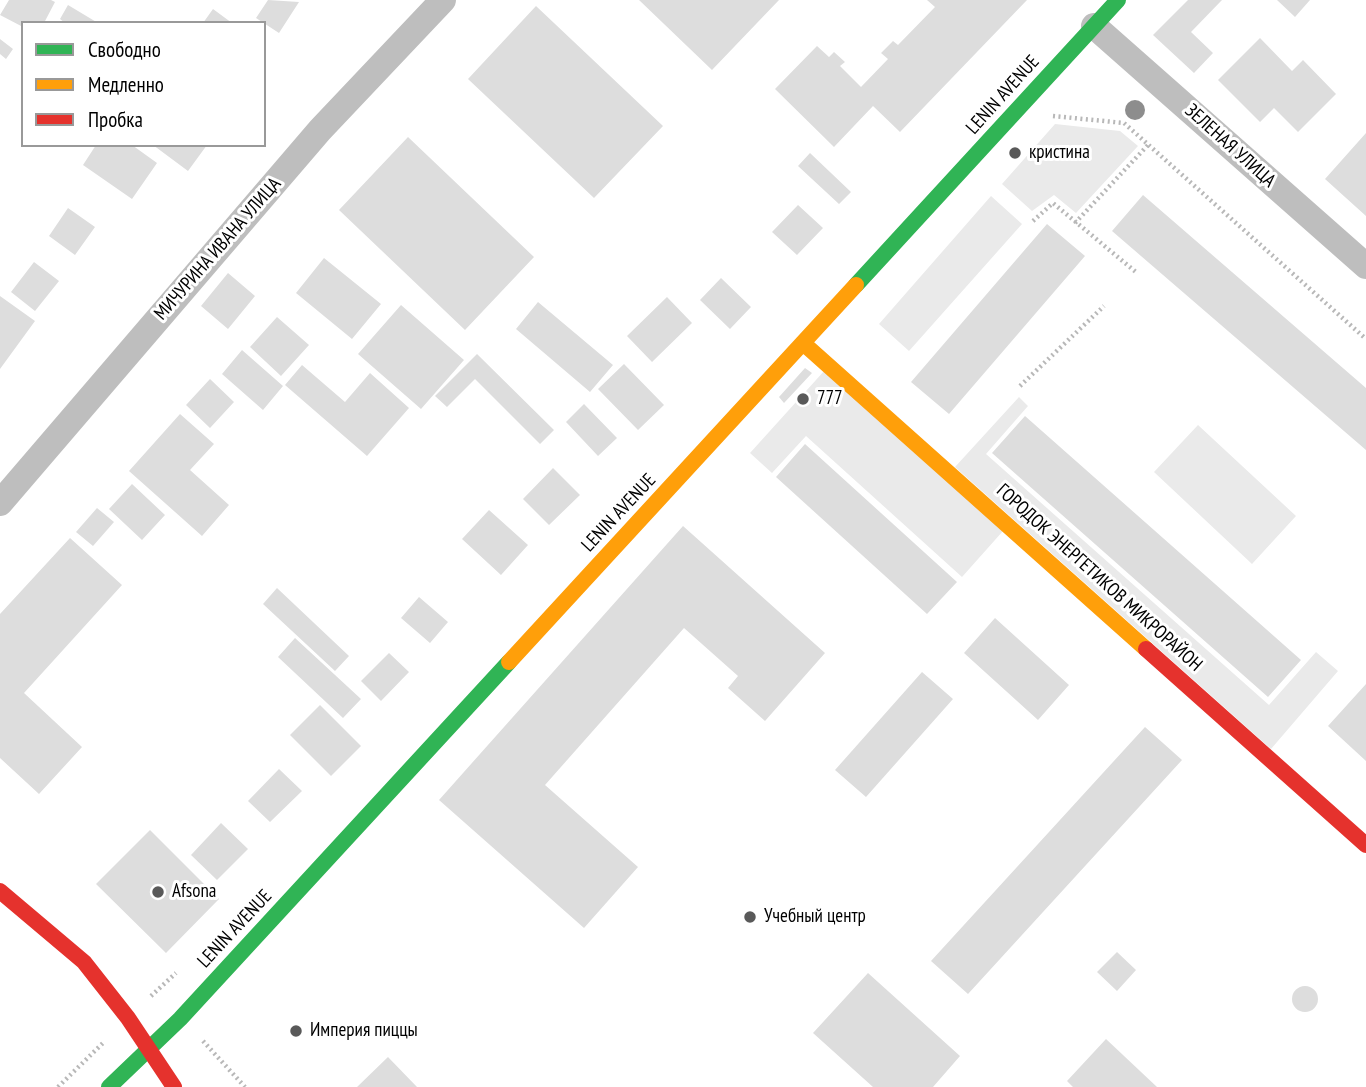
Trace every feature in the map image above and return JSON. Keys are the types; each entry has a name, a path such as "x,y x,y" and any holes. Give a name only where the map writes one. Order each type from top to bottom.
{"street":[{"name":"МИЧУРИНА ИВАНА УЛИЦА","path":"0,503 320,130 443,0"},
{"name":"LENIN AVENUE","path":"109,1087 209,989 1118,0"},
{"name":"ЗЕЛЕНАЯ УЛИЦА","path":"1094,26 1366,266"},
{"name":"ГОРОДОК ЭНЕРГЕТИКОВ МИКРОРАЙОН","path":"803,343 1366,845"},
{"path":"0,891 84,962 128,1018 174,1087"}],"path":[{"path":"1051,116 1124,123 1366,339"},
{"path":"1075,223 1148,145"},
{"path":"1033,220 1053,203 1137,273"},
{"path":"1020,386 1104,306"},
{"path":"203,1041 213,1031"}],"shaded area":[{"path":"1055,124 1120,131 1138,146 1076,213 1054,195 1032,211 1002,184"},
{"path":"991,196 1022,224 909,351 879,324"},
{"path":"825,370 1003,531 962,577 806,436 772,473 750,453"},
{"path":"1019,397 1028,406 986,454 1269,705 1316,652 1338,671 1271,749 955,467"},
{"path":"1198,425 1296,516 1252,564 1154,472"}],"building":[{"path":"9,0 55,2 45,21 21,21 21,26 0,15"},
{"path":"268,0 299,2 279,33 266,25 266,21 256,18"},
{"path":"639,0 779,0 712,70"},
{"path":"927,0 1027,0 900,132 873,106 834,147 775,89 817,46 829,57 834,52 845,62 840,66 861,87 888,59 881,53 893,41 898,45 935,7"},
{"path":"1188,0 1222,0 1191,32 1213,53 1194,73 1153,35"},
{"path":"1277,0 1310,0 1295,17"},
{"path":"68,5 95,21 62,21 60,19"},
{"path":"536,6 663,126 594,198 468,79"},
{"path":"213,9 229,21 204,21"},
{"path":"1260,38 1292,71 1303,60 1336,94 1298,132 1274,108 1260,122 1218,80"},
{"path":"0,39 13,49 6,59 0,54"},
{"path":"1366,133 1366,216 1325,179"},
{"path":"408,137 534,257 465,330 339,210"},
{"path":"95,147 135,147 157,163 132,199 83,165"},
{"path":"156,147 206,147 188,171"},
{"path":"810,153 851,192 839,204 798,166"},
{"path":"1143,195 1366,388 1366,450 1112,231"},
{"path":"798,205 823,228 797,255 772,232"},
{"path":"68,208 95,227 75,255 49,236"},
{"path":"1047,224 1085,256 949,414 911,382"},
{"path":"324,258 381,304 352,339 296,293"},
{"path":"34,262 59,281 35,311 11,292"},
{"path":"228,273 255,296 228,329 201,306"},
{"path":"721,278 751,307 730,329 700,300"},
{"path":"0,296 35,321 0,369"},
{"path":"667,297 692,323 652,362 627,336"},
{"path":"538,302 613,365 590,392 516,329"},
{"path":"401,305 464,360 421,409 358,354"},
{"path":"277,317 309,345 281,376 250,347"},
{"path":"242,350 283,386 263,410 222,374"},
{"path":"477,354 554,430 540,444 475,379 447,407 435,396"},
{"path":"624,364 664,405 638,430 598,389"},
{"path":"302,365 345,402 370,373 409,408 367,456 285,385"},
{"path":"805,368 812,373 784,403 779,397"},
{"path":"210,379 234,402 210,428 186,405"},
{"path":"584,404 617,438 598,456 566,422"},
{"path":"180,414 214,444 190,470 229,505 202,536 129,471"},
{"path":"1025,416 1301,660 1268,697 992,453"},
{"path":"805,444 957,582 927,614 776,477"},
{"path":"553,468 580,495 549,525 523,499"},
{"path":"132,484 165,515 142,540 109,509"},
{"path":"97,508 114,522 93,546 76,532"},
{"path":"489,510 528,545 501,575 462,539"},
{"path":"683,526 825,653 765,721 728,688 738,676 684,628 545,785 638,867 584,928 439,800"},
{"path":"70,538 122,585 24,693 82,747 39,794 0,758 0,614"},
{"path":"277,588 349,656 335,671 263,604"},
{"path":"419,597 448,622 430,643 401,618"},
{"path":"995,618 1069,685 1038,720 964,653"},
{"path":"295,638 361,699 343,718 278,657"},
{"path":"389,653 409,672 381,701 361,681"},
{"path":"922,672 953,699 866,797 835,770"},
{"path":"1366,684 1366,761 1328,726"},
{"path":"320,705 361,746 331,776 290,735"},
{"path":"1145,727 1182,760 968,994 931,961"},
{"path":"279,769 302,791 270,822 248,801"},
{"path":"221,823 248,849 217,880 191,855"},
{"name":"Afsona","path":"150,830 219,899 166,953 96,884"},
{"path":"1117,952 1136,970 1117,991 1097,972"},
{"name":"Учебный центр","path":"868,973 960,1056 933,1087 873,1087 813,1033"},
{"path":"1305,986 1314,990 1318,999 1314,1008 1305,1012 1296,1008 1292,999 1296,990"},
{"path":"1106,1039 1157,1087 1073,1087 1067,1081"},
{"path":"388,1057 417,1087 357,1087"}],"traffic: fast":[{"path":"856,285 1118,0"},
{"path":"109,1087 180,1019 509,662"}],"traffic: slow":[{"path":"509,662 856,285"},
{"path":"803,343 1146,649"}],"traffic: jam":[{"path":"1146,649 1366,845"},
{"path":"0,891 84,962 128,1018 174,1087"}],"place":[{"name":"кристина","path":"1015,153"},
{"name":"777","path":"803,399"},
{"name":"Afsona","path":"158,892"},
{"name":"Учебный центр","path":"750,917"},
{"name":"Империя пиццы","path":"296,1031"}]}
